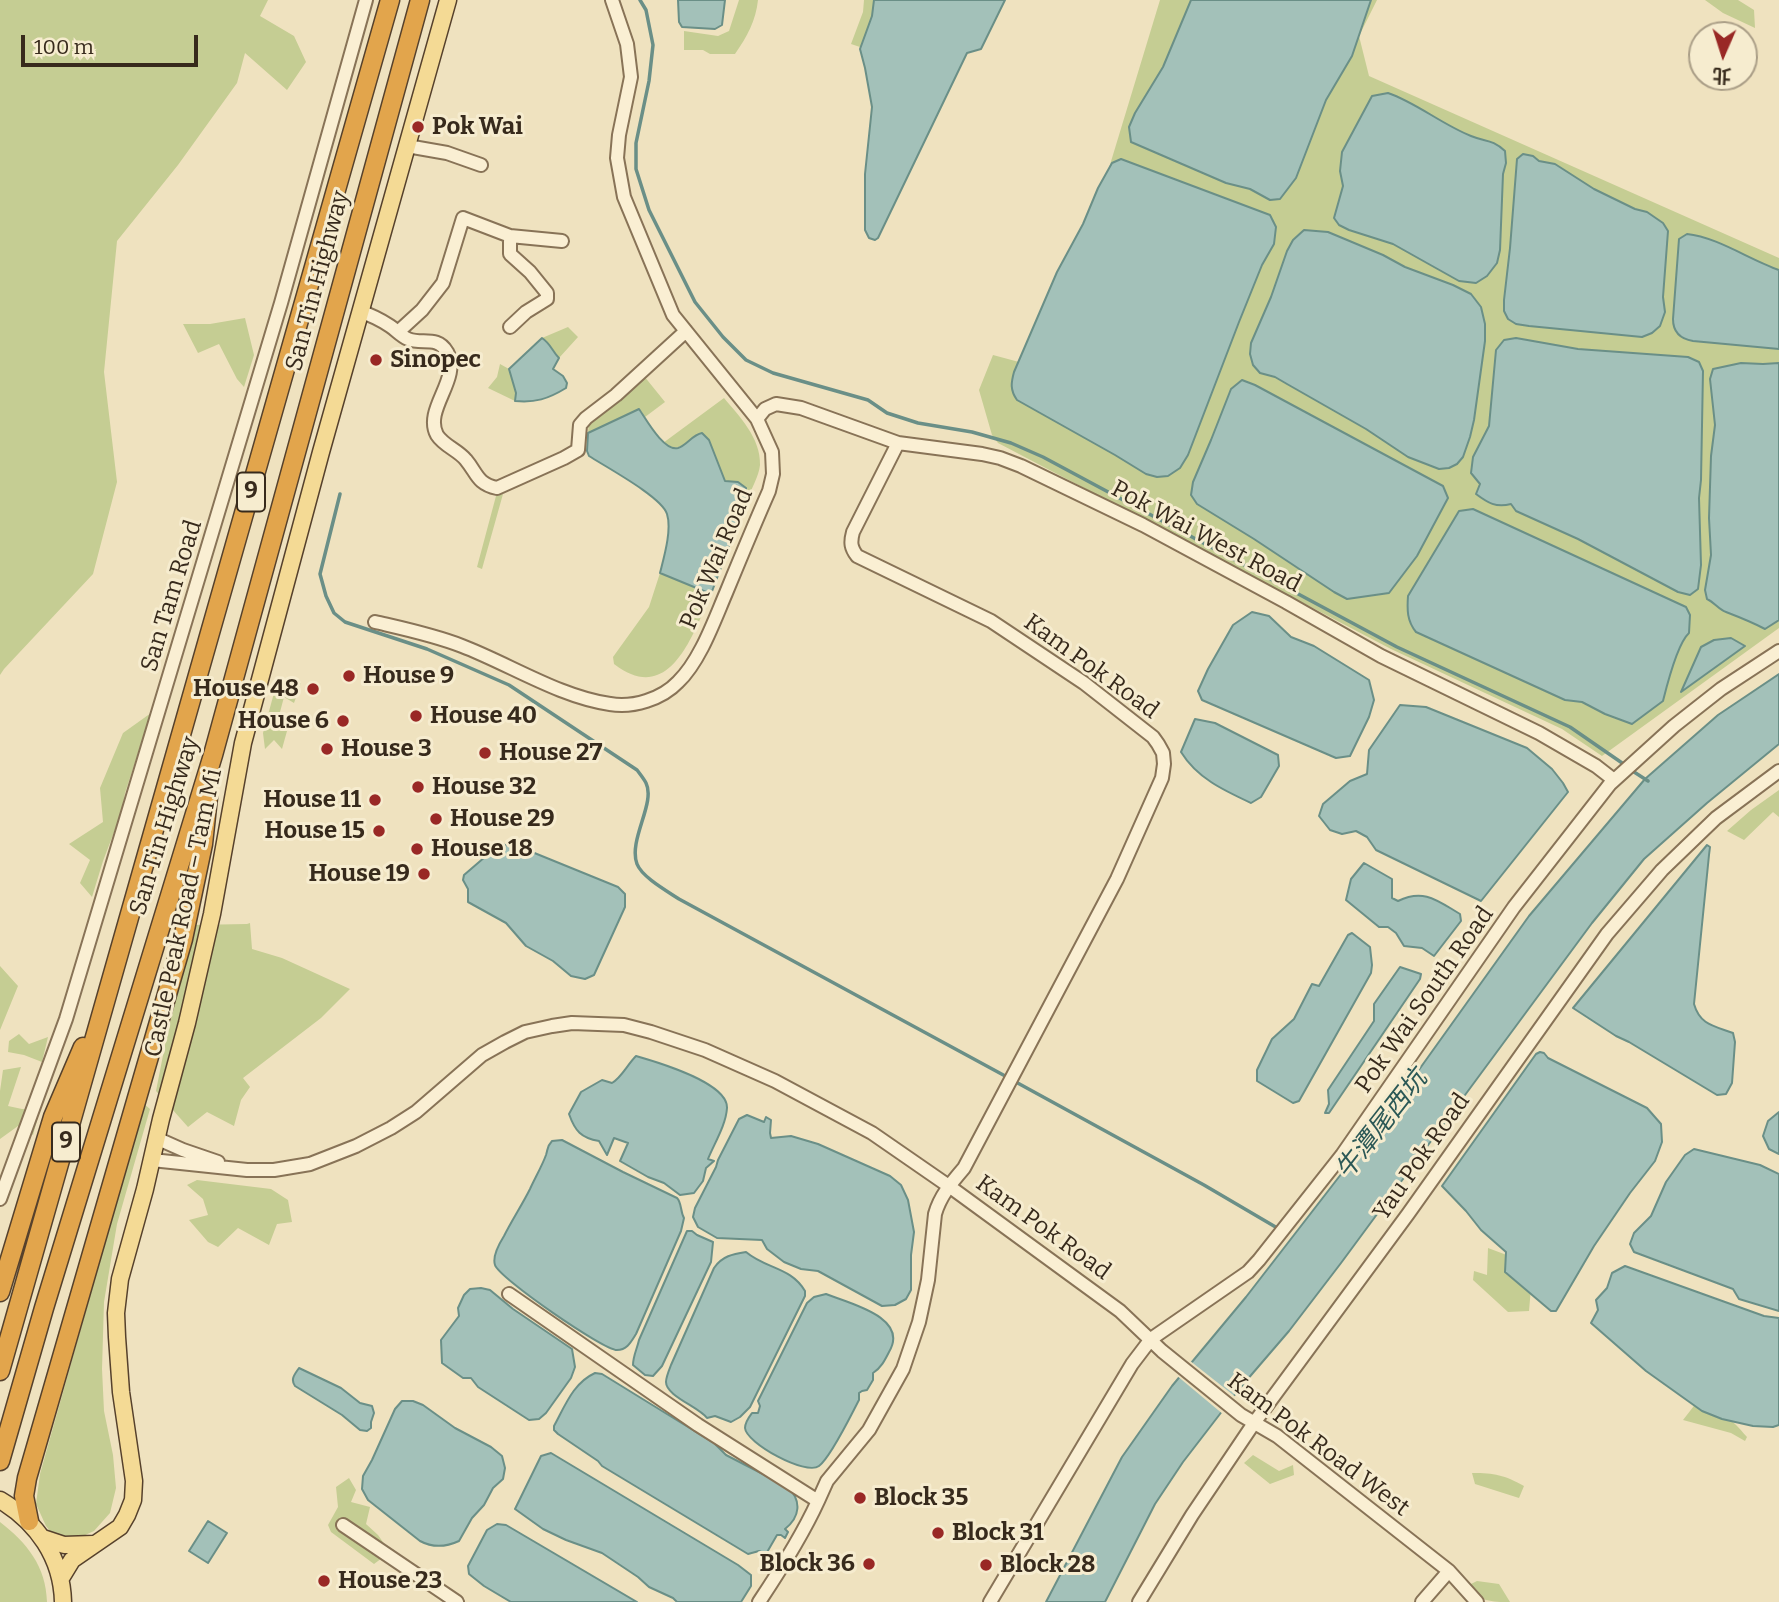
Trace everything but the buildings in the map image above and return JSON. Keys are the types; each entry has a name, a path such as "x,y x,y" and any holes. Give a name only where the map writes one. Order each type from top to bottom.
{"highway":[{"name":"San Tin Highway","path":"0,1371 390,0"},
{"name":"San Tin Highway","path":"0,1461 213,755 420,0"},
{"path":"29,1521 24,1496 27,1478 183,939 203,844 213,755"},
{"path":"0,1292 53,1117 111,983"}],"main road":[{"name":"Castle Peak Road – Tam Mi","path":"61,1578 72,1560 120,1527 133,1500 134,1481 121,1392 116,1314 120,1279 187,1023 212,914 243,743 321,452 448,0"},
{"path":"0,1500 29,1521 43,1538 61,1578 63,1602"},
{"path":"43,1538 64,1545 93,1544"}],"street":[{"name":"San Tam Road","path":"0,1199 5,1172 66,1019 101,905 281,303 366,0"},
{"name":"Pok Wai Road","path":"375,622 434,636 465,647 581,697 611,705 633,705 654,698 678,682 699,654 769,491 772,452 757,419 673,315 624,197 617,158 631,77 627,44 612,0"},
{"path":"407,146 447,153 481,164"},
{"path":"398,332 422,310 443,283 463,218 510,236 562,241"},
{"path":"510,236 510,254 530,272 547,293 547,299 526,312 510,327"},
{"path":"361,312 379,319 406,338 434,341 442,345 448,353 450,370 435,415 435,429 441,440 467,461 481,481 487,486 497,488 578,450 580,425 586,418 616,395 686,331"},
{"name":"Pok Wai West Road","path":"757,419 765,409 776,404 801,408 898,443 982,454 1021,466 1143,525 1381,656 1539,733 1596,766 1614,780"},
{"name":"Kam Pok Road","path":"898,443 853,532 850,542 852,550 858,556 991,621 1084,683 1153,737 1163,753 1162,778 1117,879 964,1168 949,1186 1121,1311 1167,1355"},
{"name":"Pok Wai South Road","path":"1150,1339 1248,1272 1342,1155 1514,907 1614,780 1674,726 1732,680 1779,650"},
{"name":"Yau Pok Road","path":"1139,1602 1192,1515 1254,1423 1408,1214 1607,934 1671,861 1716,818 1779,771"},
{"path":"152,1160 225,1169 267,1170 310,1164 356,1146 391,1128 416,1112 482,1055 525,1032 572,1023 597,1023 624,1025 651,1032 705,1050 769,1078 873,1133 949,1186 937,1205 928,1280 919,1322 903,1369 869,1430 827,1481 783,1566 759,1602"},
{"path":"156,1138 215,1161 267,1170"},
{"path":"509,1294 698,1425 818,1501"},
{"path":"990,1602 1132,1364 1150,1339"},
{"name":"Kam Pok Road West","path":"1167,1355 1241,1415 1277,1436 1449,1571 1477,1602"},
{"path":"343,1525 457,1602"},
{"path":"1422,1602 1449,1571"}],"green space":[{"path":"0,0 268,0 260,16 294,36 306,62 287,90 245,53 237,83 178,165 117,241 104,372 117,482 93,574 0,675"},
{"path":"739,0 758,0 750,28 735,54 684,50 684,31 718,36 729,31"},
{"path":"864,0 899,0 872,51 851,44 863,12"},
{"path":"1160,0 1377,0 1359,36 1369,76 1779,258 1779,628 1602,756 1562,729 1391,649 998,443 992,435 979,390 993,355 1019,362 1109,168"},
{"path":"1705,0 1738,0 1754,10 1755,21 1740,21"},
{"path":"245,318 254,355 244,387 219,344 198,353 183,324 210,324"},
{"path":"568,327 578,337 559,358 542,338"},
{"path":"500,364 509,369 516,393 515,401 488,388 497,377"},
{"path":"644,376 665,402 645,417 639,409 588,433 589,421"},
{"path":"724,398 748,428 759,455 758,474 746,501 746,488 738,482 725,481 709,440 696,435 677,447 663,443"},
{"path":"503,494 482,569 477,567 496,496"},
{"path":"660,573 711,594 696,628 677,660 665,671 650,677 634,675 614,664 613,657 649,607"},
{"path":"301,683 294,703 284,697 276,727 287,731 282,749 274,740 265,749 263,733 274,684"},
{"path":"151,713 125,793 121,814 92,897 80,883 90,860 69,844 103,822 100,788 123,733"},
{"path":"1779,790 1779,817 1773,812 1744,840 1727,831 1751,810"},
{"path":"250,923 252,949 282,958 350,989 321,1018 243,1078 250,1087 241,1100 234,1126 207,1112 188,1127 156,1091 193,925"},
{"path":"0,966 18,986 0,1030"},
{"path":"19,1034 29,1044 48,1037 42,1062 8,1052 9,1041"},
{"path":"21,1067 8,1106 40,1110 33,1135 18,1126 0,1139 3,1070"},
{"path":"144,1104 150,1109 117,1224 104,1302 104,1411 113,1455 116,1488 110,1513 94,1531 74,1540 54,1536 46,1526 36,1504 40,1474"},
{"path":"197,1180 271,1189 288,1200 292,1222 277,1224 269,1245 238,1228 218,1247 208,1242 189,1220 208,1215 203,1199 187,1185"},
{"path":"1488,1248 1520,1260 1532,1276 1529,1311 1508,1312 1473,1280 1474,1271 1487,1275"},
{"path":"1697,1402 1730,1420 1747,1437 1745,1441 1731,1433 1683,1420"},
{"path":"1253,1455 1279,1471 1293,1465 1294,1475 1270,1484 1244,1463"},
{"path":"1472,1473 1499,1475 1524,1486 1519,1498 1475,1484"},
{"path":"349,1478 356,1490 351,1502 370,1507 366,1524 390,1552 374,1564 331,1532 328,1525 338,1507 336,1487"},
{"path":"0,1522 19,1538 39,1566 47,1602 0,1602"},
{"path":"1477,1581 1499,1584 1510,1602 1481,1598 1469,1585"}],"water":[{"path":"678,0 725,0 722,25 715,29 682,27 679,22"},
{"path":"874,0 1005,0 981,49 967,53 875,240 869,238 865,230 865,174 872,107 860,49 872,16"},
{"path":"1191,0 1371,0 1352,56 1326,100 1296,178 1280,199 1270,200 1250,189 1226,183 1131,142 1129,127 1163,67"},
{"path":"1388,93 1505,151 1500,250 1497,263 1487,276 1476,283 1459,281 1393,244 1339,225 1334,218 1343,186 1340,171 1342,152 1372,96"},
{"path":"1523,154 1555,164 1594,189 1647,212 1663,223 1668,231 1663,297 1665,312 1660,326 1652,333 1642,337 1529,326 1516,324 1508,319 1504,311 1504,300 1517,159"},
{"path":"1121,159 1270,215 1276,227 1274,244 1262,265 1188,455 1180,468 1168,476 1146,474 1017,400 1012,390 1014,372 1057,272 1112,163"},
{"path":"1304,230 1328,232 1405,267 1453,285 1471,294 1481,307 1485,341 1474,420 1463,457 1457,464 1439,469 1408,457 1366,429 1275,377 1260,373 1253,365 1251,343 1287,251 1293,240"},
{"path":"1687,234 1710,239 1779,270 1779,349 1693,341 1678,334 1673,319 1679,239"},
{"path":"542,338 559,358 553,369 563,376 567,383 566,388 541,399 515,401 516,393 509,369"},
{"path":"1516,338 1578,349 1688,357 1699,362 1703,371 1699,498 1701,565 1698,589 1690,595 1678,592 1578,539 1516,511 1511,504 1492,504 1476,494 1480,484 1471,473 1473,457 1489,426 1496,350 1504,340"},
{"path":"1741,363 1779,363 1779,620 1765,629 1721,610 1707,599 1705,590 1711,555 1709,518 1715,425 1710,379 1713,369"},
{"path":"1242,380 1443,486 1448,498 1417,556 1389,593 1347,599 1197,504 1191,495 1193,482 1231,389"},
{"path":"639,409 661,440 673,448 681,447 702,433 709,440 725,481 738,482 746,488 746,501 711,594 660,573 669,528 663,507 645,491 589,456 587,451 588,433"},
{"path":"1473,509 1686,607 1690,615 1689,633 1677,655 1663,701 1632,724 1582,702 1565,700 1416,632 1408,615 1408,596 1459,511"},
{"path":"1252,612 1269,616 1291,637 1314,646 1369,680 1374,700 1369,717 1350,756 1336,758 1202,700 1198,691 1233,625"},
{"path":"1731,638 1745,646 1681,692 1701,647 1714,640"},
{"name":"牛潭尾西坑","path":"1779,674 1779,744 1644,859 1592,923 1341,1263 1183,1462 1155,1504 1105,1602 1046,1602 1122,1457 1172,1386 1246,1297 1383,1120 1529,916 1645,779 1718,715"},
{"path":"1400,705 1426,707 1527,748 1552,769 1568,792 1481,901 1376,850 1367,837 1356,831 1342,834 1330,830 1319,816 1323,804 1350,781 1367,774 1369,750"},
{"path":"1195,719 1215,723 1278,755 1279,766 1261,797 1251,803 1221,788 1187,761 1181,752"},
{"path":"500,844 532,852 618,887 625,894 625,907 594,975 585,979 571,976 553,961 526,946 506,923 468,902 464,875"},
{"path":"1707,845 1710,847 1694,1004 1704,1021 1733,1033 1735,1042 1732,1083 1726,1094 1717,1095 1573,1008"},
{"path":"1364,863 1392,879 1392,898 1398,901 1407,897 1423,896 1460,914 1461,921 1434,956 1422,948 1404,946 1396,933 1388,927 1379,927 1346,900 1351,879"},
{"path":"1352,933 1370,947 1371,973 1299,1101 1293,1103 1257,1081 1257,1070 1272,1039 1294,1019 1312,984 1319,986 1348,935"},
{"path":"1400,967 1421,974 1420,979 1329,1113 1325,1113 1329,1104 1328,1090 1374,1021 1374,1004"},
{"path":"1540,1052 1647,1108 1661,1124 1662,1142 1655,1161 1594,1246 1556,1311 1551,1311 1505,1272 1506,1252 1481,1230 1442,1186"},
{"path":"636,1056 690,1075 716,1090 724,1099 727,1108 724,1121 708,1159 714,1161 706,1168 703,1181 694,1193 680,1195 664,1183 620,1161 628,1143 614,1138 607,1155 599,1141 583,1136 571,1120 569,1114 581,1092 602,1080 612,1083"},
{"path":"1779,1112 1779,1154 1769,1149 1763,1136 1768,1121"},
{"path":"747,1115 764,1122 766,1117 771,1120 771,1138 791,1136 818,1144 890,1176 901,1185 908,1200 914,1232 911,1290 906,1299 895,1305 882,1306 818,1271 801,1269 784,1262 767,1249 762,1240 717,1238 698,1227 693,1217 695,1208 739,1119"},
{"path":"562,1140 677,1198 684,1218 681,1231 636,1334 628,1345 620,1350 593,1339 552,1312 514,1284 495,1265 498,1246 530,1189 549,1144"},
{"path":"1694,1149 1760,1165 1779,1174 1779,1311 1739,1299 1733,1289 1634,1252 1630,1244 1634,1233 1651,1216 1666,1182 1685,1155"},
{"path":"687,1231 713,1242 711,1262 662,1366 653,1376 645,1375 633,1365 634,1356"},
{"path":"746,1252 793,1277 805,1291 805,1296 750,1407 731,1422 715,1416 707,1418 671,1392 666,1380 714,1268 724,1258"},
{"path":"1625,1266 1764,1316 1779,1318 1779,1425 1753,1426 1702,1411 1646,1371 1591,1323 1598,1310 1596,1300 1607,1288 1612,1273"},
{"path":"470,1289 490,1290 572,1349 575,1367 571,1378 539,1419 529,1420 478,1387 471,1378 463,1378 442,1363 441,1340 459,1316 458,1308 464,1295"},
{"path":"826,1294 874,1313 891,1329 893,1340 884,1361 873,1373 873,1380 867,1390 859,1393 859,1400 835,1445 819,1466 812,1468 790,1462 765,1449 755,1442 745,1428 752,1413 758,1413 758,1401 807,1303 814,1297"},
{"path":"299,1368 341,1388 360,1403 372,1406 374,1413 371,1428 367,1431 360,1430 342,1415 295,1386 293,1379"},
{"path":"595,1373 602,1374 714,1443 726,1455 788,1487 796,1498 797,1509 794,1519 785,1529 788,1532 785,1538 777,1535 766,1554 759,1551 748,1554 602,1466 558,1434 554,1426 570,1396 587,1377"},
{"path":"402,1401 423,1405 502,1456 505,1468 503,1479 493,1488 459,1541 454,1543 435,1546 420,1541 368,1500 362,1489 363,1476 395,1409"},
{"path":"551,1453 751,1575 751,1586 741,1602 677,1602 649,1587 602,1553 543,1529 515,1509 541,1456"},
{"path":"208,1521 227,1533 208,1563 189,1551"},
{"path":"497,1524 506,1525 637,1602 511,1602 469,1574 468,1566 487,1530"}],"pier":[{"path":"1189,1360 1237,1398 1224,1415 1176,1375"}],"waterway":[{"path":"640,0 646,10 653,45 649,81 636,143 636,169 649,210 695,302 746,360 773,373 868,400 887,413 918,423 972,432 1011,443 1043,457 1397,647 1570,727 1625,765"},
{"path":"340,494 320,574 334,613 345,622 427,649 509,685 637,770 646,783 648,801 635,854 637,864 649,879 679,899 1007,1077"},
{"path":"1631,770 1648,781"},
{"path":"1014,1081 1279,1229"}],"place":[{"name":"Pok Wai","path":"418,127"},
{"name":"Sinopec","path":"376,360"},
{"name":"House 9","path":"349,676"},
{"name":"House 48","path":"313,689"},
{"name":"House 40","path":"416,716"},
{"name":"House 6","path":"343,721"},
{"name":"House 3","path":"327,749"},
{"name":"House 27","path":"485,753"},
{"name":"House 32","path":"418,787"},
{"name":"House 11","path":"375,800"},
{"name":"House 29","path":"436,819"},
{"name":"House 15","path":"379,831"},
{"name":"House 18","path":"417,849"},
{"name":"House 19","path":"424,874"},
{"name":"Block 35","path":"860,1498"},
{"name":"Block 31","path":"938,1533"},
{"name":"Block 36","path":"869,1564"},
{"name":"Block 28","path":"986,1565"},
{"name":"House 23","path":"324,1581"}]}
